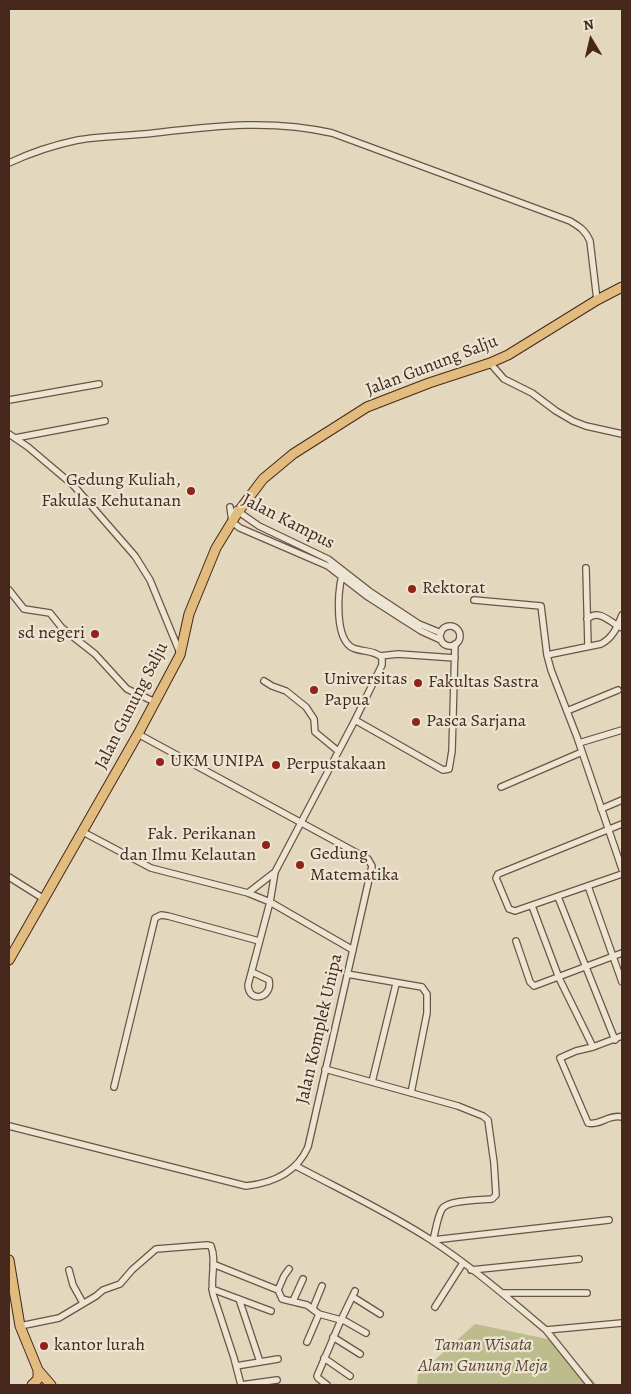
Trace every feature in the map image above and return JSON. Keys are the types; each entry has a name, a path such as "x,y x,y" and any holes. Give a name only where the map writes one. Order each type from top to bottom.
{"main road":[{"name":"Jalan Gunung Salju","path":"9,960 138,734 180,655 189,614 216,548 238,512 263,479 275,468 321,436 367,407 429,383 490,363 522,348 597,300 622,287"},
{"path":"9,1260 12,1299 20,1326 38,1370 51,1385"},
{"path":"32,1385 38,1379 38,1370"}],"street":[{"path":"9,163 50,147 79,140 188,129 273,124 310,128 332,133 570,221 581,227 586,232 590,241 597,300"},
{"path":"490,363 504,379 532,393 573,421 622,434"},
{"path":"9,400 100,384"},
{"path":"15,438 105,420"},
{"path":"9,434 74,486 136,556 150,580 180,655"},
{"name":"Jalan Kampus","path":"238,512 259,526 328,559 353,582 396,612 448,645 456,644"},
{"name":"Jalan Kampus","path":"232,522 247,531 343,574"},
{"path":"586,568 588,646"},
{"name":"Jalan Kampus","path":"343,574 338,605 345,641 352,648 380,656 398,654 455,658"},
{"path":"340,591 353,582"},
{"path":"9,590 24,608 50,613 62,628 95,654 127,689 155,702"},
{"path":"474,600 541,606 551,670 579,743 622,869"},
{"path":"587,619 592,615 598,614 620,627"},
{"path":"548,655 607,641 620,627 622,615"},
{"name":"Jalan Kampus","path":"355,720 443,770 448,771 452,751 456,644 460,635 456,629 448,627 441,633 412,622"},
{"path":"441,633 441,640"},
{"path":"252,972 269,980 268,992 263,996 254,996 250,992 248,985 270,902 275,872 382,665 382,658 380,656"},
{"path":"264,681 286,692 306,707 314,719 315,732 338,751"},
{"path":"567,711 618,690"},
{"path":"579,743 622,730"},
{"name":"Jalan Komplek Unipa","path":"9,1126 246,1186 271,1181 296,1166 308,1147 372,870 371,862 302,822 138,734"},
{"path":"501,787 582,752"},
{"path":"601,808 622,800"},
{"path":"622,824 498,874 496,878 509,909 515,911 622,874"},
{"path":"83,832 152,868 248,892 270,902 353,950"},
{"path":"248,892 275,872"},
{"path":"9,877 44,900"},
{"path":"588,886 622,982"},
{"path":"558,897 615,1040"},
{"path":"532,906 559,978 593,1047"},
{"path":"114,1087 155,918 168,916 260,941"},
{"path":"516,941 532,985 537,986 622,953"},
{"path":"347,974 422,987 427,994 427,1013 410,1093"},
{"path":"372,1082 396,984"},
{"path":"622,1036 560,1058 588,1123 596,1124 610,1116 622,1117"},
{"path":"325,1069 458,1106 483,1116 489,1123 496,1195 492,1199 464,1201 445,1205 441,1210 432,1240"},
{"path":"296,1166 432,1240 463,1263 546,1330 590,1385"},
{"path":"432,1240 609,1220"},
{"path":"20,1326 59,1318 103,1290 120,1284 132,1270 158,1248 211,1246 213,1253 212,1289 241,1385 277,1380"},
{"path":"471,1270 579,1259"},
{"path":"435,1306 463,1263"},
{"path":"213,1264 278,1290 282,1299 313,1308 319,1314 346,1321 366,1332"},
{"path":"278,1290 284,1276 290,1269"},
{"path":"69,1270 73,1285 83,1304"},
{"path":"293,1301 303,1280"},
{"path":"313,1308 322,1286"},
{"path":"212,1289 271,1311"},
{"path":"502,1293 587,1293"},
{"path":"327,1385 317,1376 354,1294 380,1314"},
{"path":"238,1299 260,1362"},
{"path":"307,1342 319,1314"},
{"path":"546,1330 622,1323"},
{"path":"333,1337 360,1354"},
{"path":"324,1358 350,1376"},
{"path":"236,1366 278,1359"}],"green space":[{"name":"Taman Wisata Alam Gunung Meja","path":"475,1324 557,1341 597,1385 417,1385 418,1375"}],"place":[{"name":"Gedung Kuliah, Fakulas Kehutanan","path":"191,491"},
{"name":"Rektorat","path":"412,589"},
{"name":"sd negeri","path":"95,634"},
{"name":"Fakultas Sastra","path":"418,683"},
{"name":"Universitas Papua","path":"314,690"},
{"name":"Pasca Sarjana","path":"416,722"},
{"name":"UKM UNIPA","path":"160,762"},
{"name":"Perpustakaan","path":"276,765"},
{"name":"Fak. Perikanan dan Ilmu Kelautan","path":"266,845"},
{"name":"Gedung Matematika","path":"300,865"},
{"name":"kantor lurah","path":"44,1346"}]}
